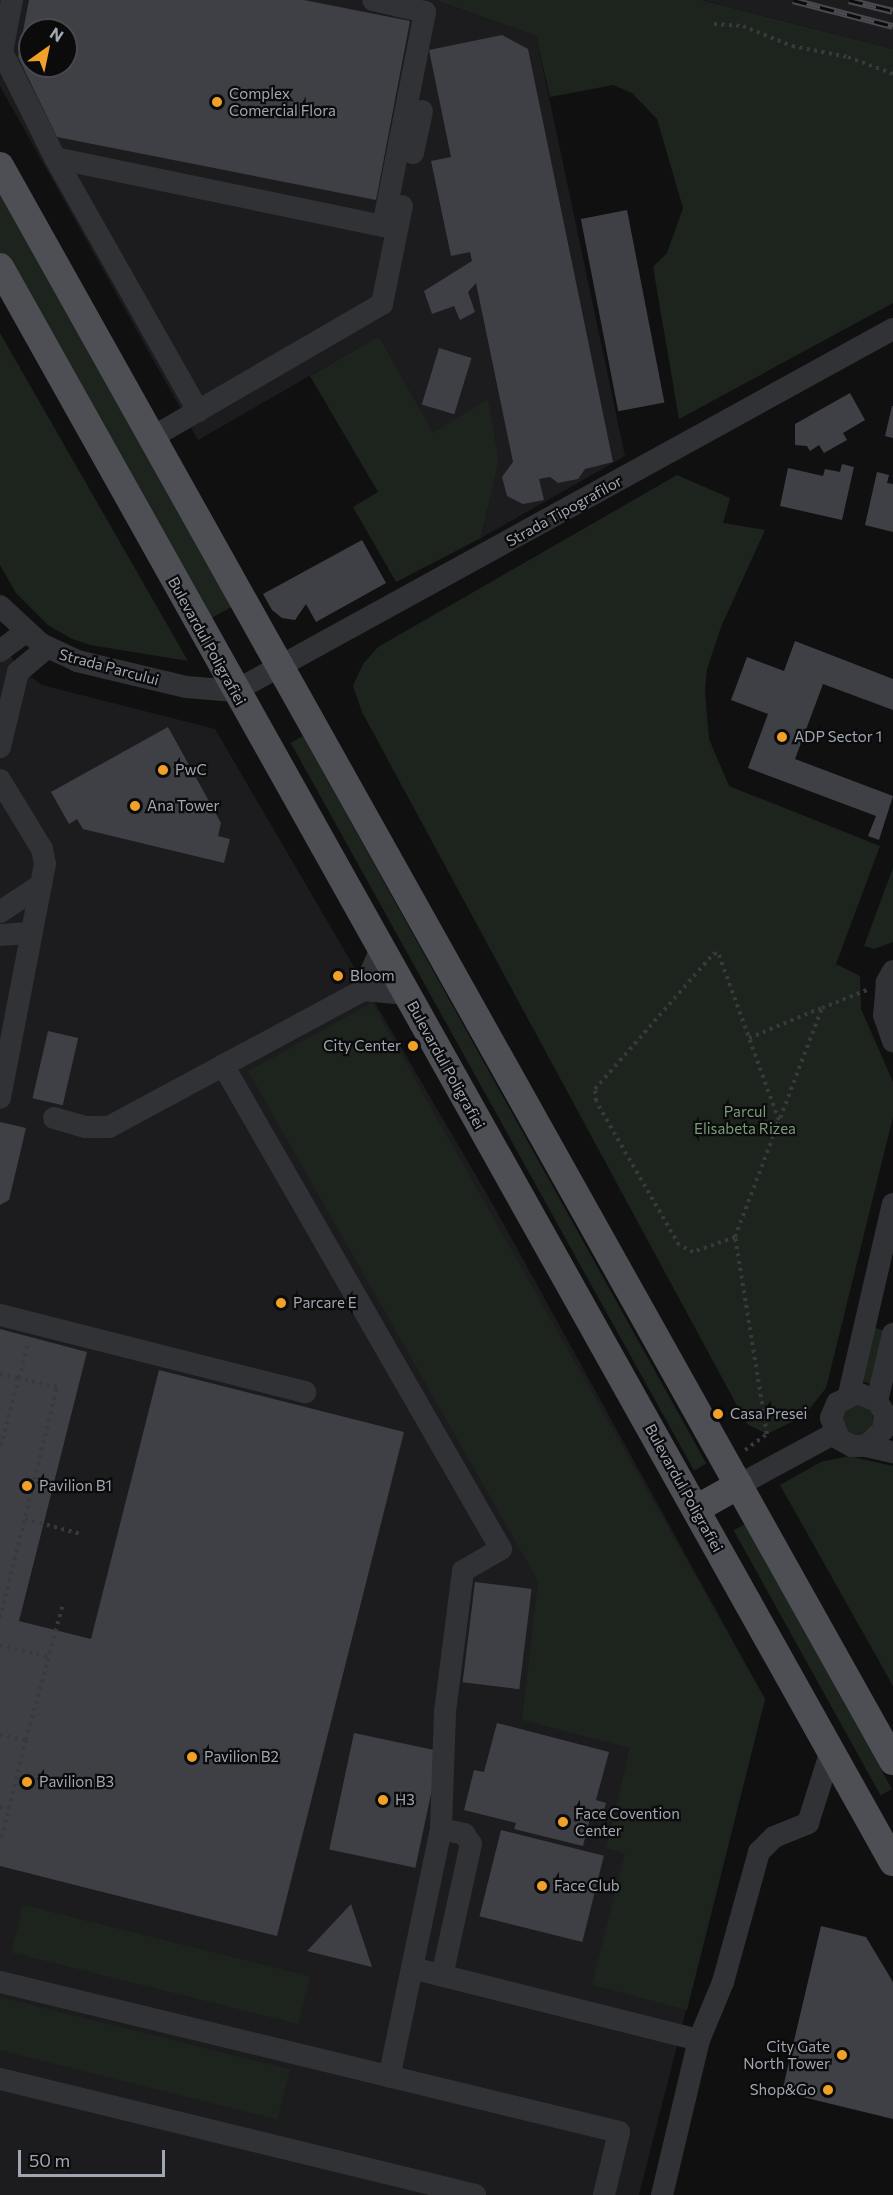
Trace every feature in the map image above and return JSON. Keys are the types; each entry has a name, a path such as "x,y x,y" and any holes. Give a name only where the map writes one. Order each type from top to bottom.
{"main road":[{"path":"0,166 893,1761"},
{"name":"Bulevardul Poligrafiei","path":"0,267 235,691 893,1862"},
{"path":"696,1509 739,1485"}],"street":[{"path":"12,0 2,52 55,158 198,411"},
{"path":"55,158 383,226 425,12 373,0"},
{"path":"151,438 382,304 422,111"},
{"name":"Strada Tipografilor","path":"235,691 893,329"},
{"name":"Strada Parcului","path":"0,606 25,632 47,648 77,661 186,687 235,691"},
{"path":"0,651 25,632"},
{"path":"0,747 18,672 47,648"},
{"path":"0,780 42,849 45,864 32,933 7,1019 0,1098"},
{"path":"0,912 41,885"},
{"path":"0,936 32,933"},
{"path":"363,990 381,949"},
{"path":"890,976 884,1015 893,1041"},
{"path":"54,1118 86,1127 109,1127 363,990 406,994"},
{"path":"223,1065 501,1549 463,1570 445,1712 441,1829 389,2076"},
{"path":"893,1204 849,1394 833,1410 835,1433 845,1443 893,1452"},
{"path":"0,1315 305,1392"},
{"path":"866,1446 883,1430 893,1334"},
{"path":"849,1394 864,1393 884,1405"},
{"path":"739,1485 835,1433"},
{"path":"662,2195 699,2040 723,1982 759,1852 774,1837 808,1823 831,1751"},
{"path":"441,1829 464,1834 471,1844 442,1976"},
{"path":"412,1968 699,2040"},
{"path":"0,1982 619,2132 604,2195"},
{"path":"0,2079 476,2195"}],"path":[{"path":"714,24 742,26 792,46 848,57 893,74"},
{"path":"735,1237 693,1252 679,1245 594,1096 599,1082 714,953 719,955 779,1121"},
{"path":"749,1038 822,1008 890,976"},
{"path":"736,1454 767,1434 735,1237 822,1008"},
{"path":"0,1449 33,1323"},
{"path":"0,1374 57,1387 0,1618"},
{"path":"24,1519 81,1534"},
{"path":"0,1843 63,1604"},
{"path":"0,1645 49,1657"},
{"path":"0,1735 26,1740"},
{"path":"0,1807 9,1809"}],"shaded area":[{"path":"0,0 435,0 536,36 625,456 481,538 499,460 488,400 433,434 379,336 198,440 0,86"},
{"path":"703,0 893,0 893,49"},
{"path":"0,641 21,670 42,685 215,729 492,1203 765,1699 639,2195 0,2195"}],"green space":[{"path":"435,0 702,0 893,49 893,303 679,419 653,267 667,253 683,208 657,119 632,93 613,85 550,97 536,36"},
{"path":"0,182 235,605 188,631 0,291"},
{"path":"0,333 188,661 90,645 70,638 48,625 16,593 0,565"},
{"path":"379,336 433,433 488,399 499,460 481,538 396,582 353,507 378,492 310,376"},
{"name":"Parcul Elisabeta Rizea","path":"677,475 730,498 723,523 765,530 721,627 707,669 705,691 709,739 729,786 880,846 836,964 860,976 861,1009 893,1082 893,1117 826,1388 804,1416 767,1434 747,1424 362,712 353,686 363,664 378,647"},
{"path":"303,736 706,1464 694,1470 291,743"},
{"path":"893,868 893,942 874,949 864,946"},
{"path":"372,1003 765,1699 687,2010 592,1985 625,1853 606,1848 630,1748 522,1720 538,1581 248,1071"},
{"path":"872,1327 886,1331 871,1384 857,1380"},
{"path":"857,1404 868,1409 873,1420 868,1431 857,1436 846,1431 841,1420 846,1409"},
{"path":"849,1456 893,1466 893,1686 780,1485 821,1462"},
{"path":"745,1524 892,1789 881,1795 734,1530"},
{"path":"23,1905 310,1977 298,2024 11,1953"},
{"path":"0,1997 290,2069 278,2120 0,2051"}],"building":[{"name":"Complex Comercial Flora","path":"29,0 304,0 410,21 376,200 57,137 28,78 78,78 78,18 26,18"},
{"path":"502,35 528,49 613,462 585,469 578,479 558,483 550,477 539,479 544,500 523,504 507,496 502,477 513,462 476,283 468,292 475,312 460,320 454,306 432,314 424,291 472,261 470,252 451,256 431,161 451,157 429,50"},
{"path":"627,210 664,402 618,411 581,219"},
{"path":"439,348 472,358 454,414 422,404"},
{"path":"850,393 865,420 843,433 847,440 824,453 819,445 810,451 807,446 795,445 795,424"},
{"path":"893,406 893,438 885,436"},
{"path":"842,464 854,467 842,520 780,506 788,468 823,476 825,469 840,472"},
{"path":"877,472 889,475 887,483 893,484 893,532 865,525"},
{"path":"362,540 386,583 316,622 306,604 295,620 282,618 272,610 263,594"},
{"name":"ADP Sector 1","path":"795,641 893,679 893,710 823,684 795,759 893,796 879,840 868,836 876,816 748,768 768,714 731,700 747,657 784,671"},
{"name":"Ana Tower","path":"168,727 221,823 218,836 230,839 224,863 83,829 77,819 69,824 51,792"},
{"path":"48,1031 78,1038 63,1105 32,1098"},
{"path":"0,1122 26,1128 9,1200 0,1205"},
{"name":"Pavilion B2","path":"0,1329 87,1352 19,1621 91,1639 159,1370 404,1432 277,1936 0,1866"},
{"path":"475,1582 532,1589 519,1689 463,1682"},
{"path":"497,1723 609,1752 596,1800 606,1803 602,1817 591,1814 583,1846 514,1829 516,1823 464,1810 474,1770 484,1772"},
{"name":"H3","path":"354,1733 440,1751 415,1868 329,1849"},
{"name":"Face Club","path":"501,1830 604,1856 582,1942 479,1916"},
{"path":"351,1904 372,1967 307,1951"},
{"name":"City Gate North Tower","path":"821,1926 866,1937 893,1982 893,2119 782,2092"}],"railway":[{"path":"793,0 893,26"},
{"path":"849,0 893,11"}],"place":[{"name":"Complex Comercial Flora","path":"217,102"},
{"name":"ADP Sector 1","path":"782,737"},
{"name":"PwC","path":"163,770"},
{"name":"Ana Tower","path":"135,806"},
{"name":"Bloom","path":"338,976"},
{"name":"City Center","path":"413,1046"},
{"name":"Parcare E","path":"281,1303"},
{"name":"Casa Presei","path":"718,1414"},
{"name":"Pavilion B1","path":"27,1486"},
{"name":"Pavilion B2","path":"192,1757"},
{"name":"Pavilion B3","path":"27,1782"},
{"name":"H3","path":"383,1800"},
{"name":"Face Covention Center","path":"563,1822"},
{"name":"Face Club","path":"542,1886"},
{"name":"City Gate North Tower","path":"842,2055"},
{"name":"Shop&Go","path":"828,2090"}]}
